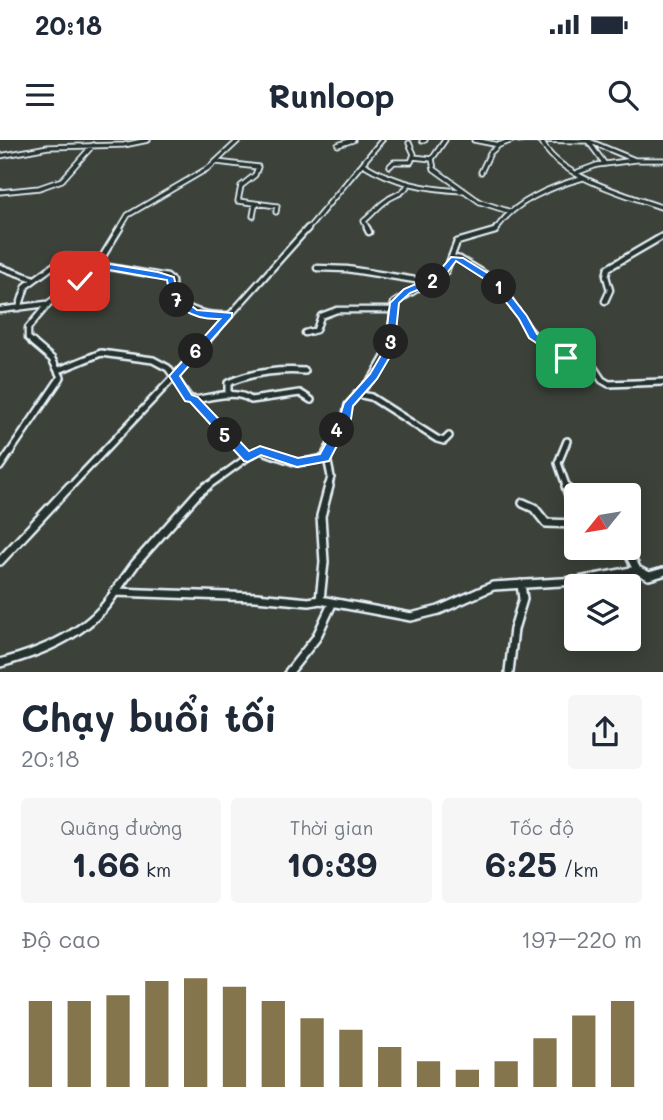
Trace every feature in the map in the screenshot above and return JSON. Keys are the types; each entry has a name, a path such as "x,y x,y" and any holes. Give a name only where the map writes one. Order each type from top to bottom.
{"street":[{"path":"0,156 45,148 124,145 148,140"},
{"path":"0,467 61,377 52,359 27,335 28,328 49,303 97,265 130,213 172,191 217,162 239,140"},
{"path":"338,145 353,140"},
{"path":"0,561 175,376 382,140"},
{"path":"444,140 432,159 434,169 486,205 511,212"},
{"path":"474,140 499,145"},
{"path":"481,172 490,153 499,145 513,140"},
{"path":"519,140 588,141 635,160"},
{"path":"541,141 554,161 578,172 583,178 663,208"},
{"path":"588,141 605,164"},
{"path":"390,166 394,162 410,163 413,157 409,143"},
{"path":"0,192 39,188 62,180 81,162 93,145"},
{"path":"413,157 432,159"},
{"path":"578,172 605,164 663,160"},
{"path":"217,162 258,167 255,175 241,186 238,201 277,206 276,212"},
{"path":"363,164 383,177 409,184 465,191"},
{"path":"320,600 324,562 322,510 331,477 325,458 345,419 348,405 374,376 391,346 391,310 396,300 407,291 445,272 454,258 456,243 495,231 500,220 545,191 583,178"},
{"path":"369,232 364,220 378,211 386,200 401,195 409,184"},
{"path":"253,216 255,205"},
{"path":"605,301 610,290 606,276 608,268 663,236"},
{"path":"19,308 24,289 66,256 102,258"},
{"path":"454,258 460,259 496,282 524,318 533,336 573,364 596,369 601,379 609,384 663,382"},
{"path":"97,265 167,277 173,281 173,296 188,309 205,316 228,315"},
{"path":"0,267 34,279"},
{"path":"317,268 347,269 428,282"},
{"path":"0,310 49,303"},
{"path":"304,333 316,330 321,316 336,310 391,310"},
{"path":"59,370 104,353 160,362 175,376 188,398 194,400 243,394 251,400 300,393 311,400"},
{"path":"228,395 228,383 244,376 287,369 305,371"},
{"path":"357,394 371,397 437,439 444,441 449,436"},
{"path":"194,400 248,457"},
{"path":"565,483 558,463 567,441"},
{"path":"0,663 35,653 58,641 111,604 127,573 198,493 248,457 260,450 297,463 325,458"},
{"path":"523,503 534,508 546,523 564,524"},
{"path":"632,560 637,570 649,576 663,572"},
{"path":"115,592 256,597 309,602 320,600 411,617 439,610 493,586 579,581 637,570"},
{"path":"509,672 514,629 523,599 517,584"},
{"path":"289,672 316,638 332,604"}],"route":[{"path":"80,281 97,265 158,274 173,281 173,296 194,312 214,317 228,315 175,376 188,398 194,400 248,457 260,450 282,460 297,463 325,458 333,437 345,419 348,405 374,376 391,346 391,310 394,303 407,291 438,278 449,268 454,258 460,259 478,273 496,282 524,318 530,333 566,358"}]}
